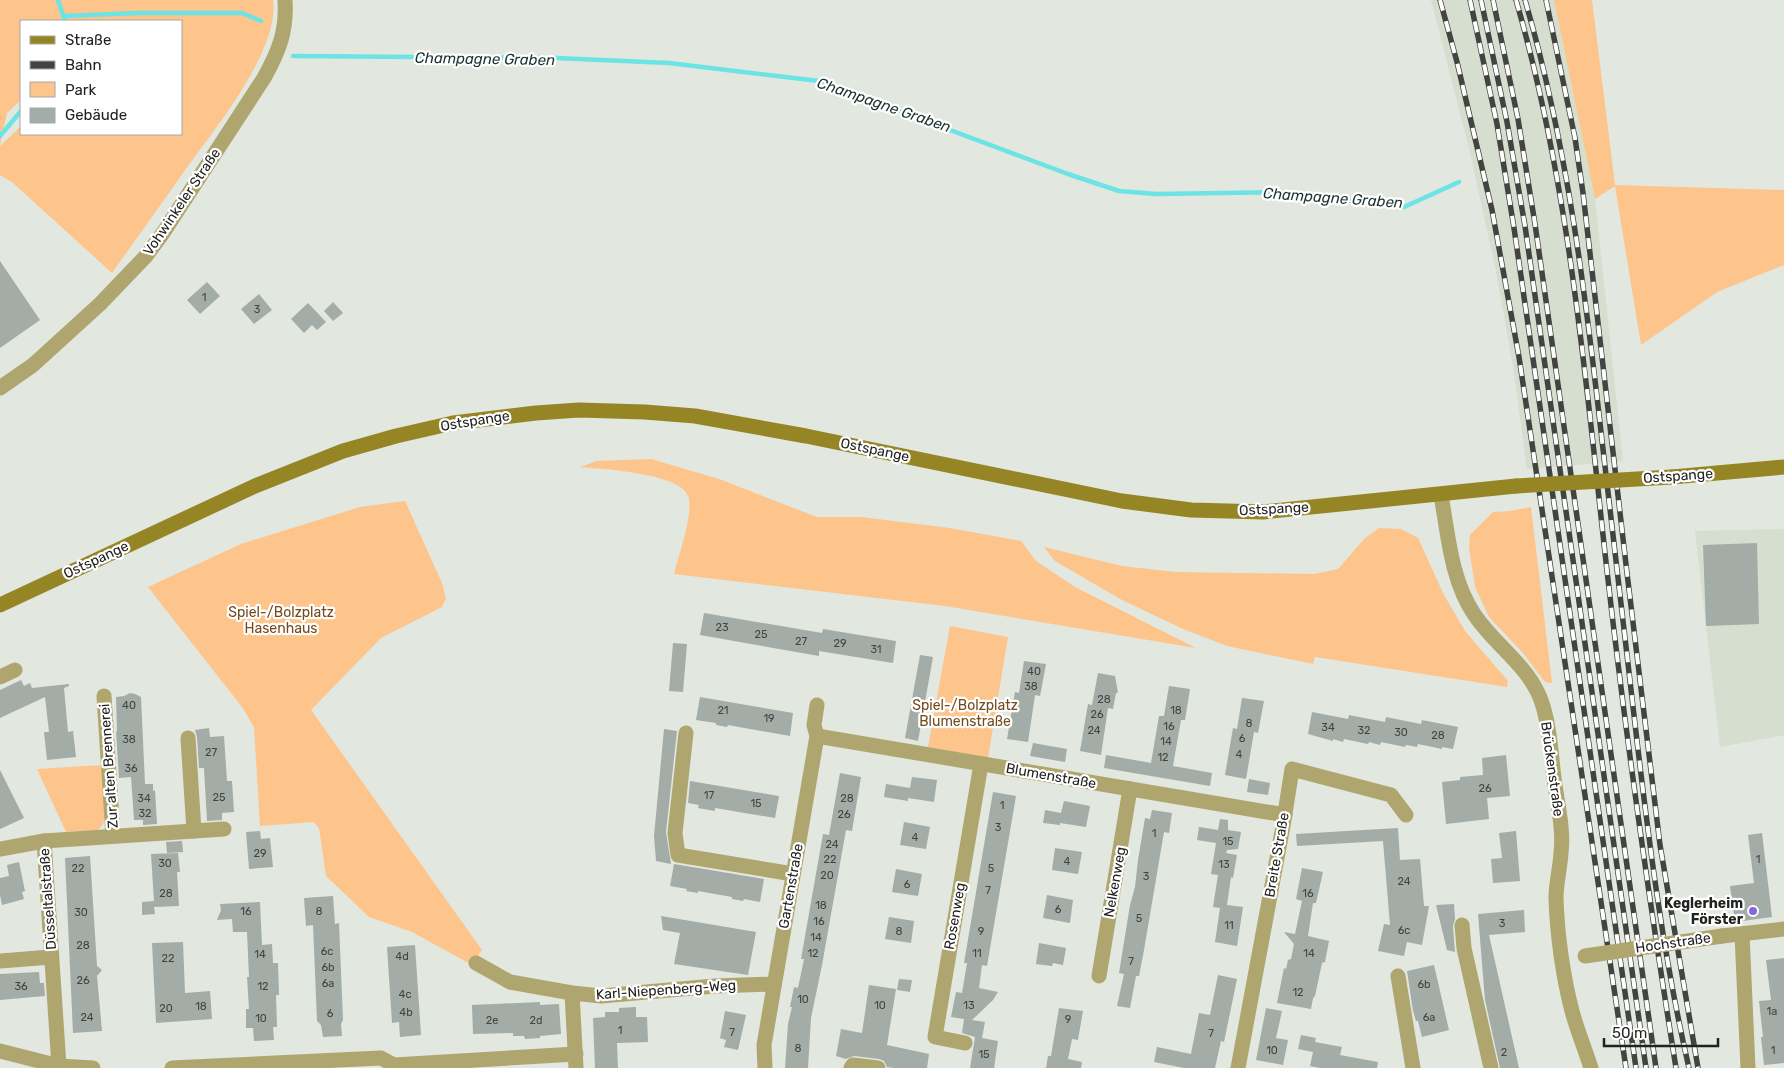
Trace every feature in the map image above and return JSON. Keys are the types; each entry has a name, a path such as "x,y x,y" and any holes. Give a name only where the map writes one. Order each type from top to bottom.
{"main road":[{"name":"Ostspange","path":"0,605 255,486 344,451 452,423 536,412 589,410 695,416 815,438 1122,501 1191,510 1262,512 1516,486 1672,477 1784,467"}],"street":[{"name":"Vohwinkeler Straße","path":"0,388 33,365 100,304 146,256 163,233 275,59 282,39 286,17 285,0"},
{"name":"Brückenstraße","path":"1441,494 1452,561 1472,612 1486,631 1526,673 1537,690 1542,704 1547,724 1561,832 1561,853 1556,898 1558,926 1572,1011 1590,1068"},
{"path":"0,677 15,670"},
{"name":"Zur alten Brennerei","path":"104,696 113,836"},
{"name":"Gartenstraße","path":"765,1068 764,1045 817,736 814,724 817,705"},
{"path":"686,733 675,833 678,855 794,874"},
{"name":"Blumenstraße","path":"817,736 1285,815"},
{"path":"188,738 194,831"},
{"name":"Rosenweg","path":"965,1043 935,1037 981,764"},
{"name":"Breite Straße","path":"1238,1068 1292,769 1391,795 1406,815"},
{"name":"Nelkenweg","path":"1099,976 1130,789"},
{"name":"Zur alten Brennerei","path":"0,849 44,841 224,829"},
{"name":"Düsseltalstraße","path":"44,841 59,1066"},
{"path":"1462,925 1464,948 1491,1068"},
{"name":"Hochstraße","path":"1563,959 1784,929"},
{"path":"1742,934 1748,1068"},
{"name":"Düsseltalstraße","path":"0,961 51,957"},
{"name":"Karl-Niepenberg-Weg","path":"476,964 510,982 601,996 716,986 774,984"},
{"path":"1398,976 1412,1068"},
{"path":"172,1068 381,1058 394,1066 576,1061 572,993"},
{"path":"0,1051 59,1066 94,1068"},
{"path":"851,1068 853,1065 878,1068"}],"shaded area":[{"path":"1431,0 1554,0 1595,199 1623,461 1527,469 1513,366 1495,266 1469,148"},
{"path":"1784,529 1784,735 1720,747 1695,531"}],"green space":[{"path":"0,0 273,0 272,20 266,42 256,65 242,89 112,273 13,183 0,175"},
{"path":"1554,0 1592,0 1615,185 1784,190 1784,265 1717,292 1641,345 1615,186 1595,199"},
{"path":"651,459 719,479 817,517 861,517 950,528 1021,541 1036,561 1075,587 1196,648 945,606 674,574 689,516 689,499 684,490 674,483 641,474 580,467 596,461"},
{"name":"Spiel-/Bolzplatz Hasenhaus","path":"405,501 442,583 446,598 442,607 381,638 311,710 482,950 472,965 412,932 369,917 326,876 319,828 313,822 260,826 254,727 242,707 148,587 241,544 360,507"},
{"path":"1531,507 1552,683 1545,682 1523,653 1489,617 1475,587 1469,547 1470,535 1493,512"},
{"path":"1379,528 1401,529 1418,538 1444,595 1465,631 1508,681 1507,687 1315,657 1313,664 1227,646 1183,629 1122,600 1055,561 1044,547 1122,566 1176,572 1314,574 1338,569 1365,538"},
{"name":"Spiel-/Bolzplatz Blumenstraße","path":"950,626 1008,637 988,758 928,747"},
{"path":"101,765 105,817 103,824 98,830 66,832 37,769"}],"building":[{"path":"0,261 40,320 0,348"},
{"path":"207,282 220,296 200,314 187,300"},
{"path":"259,294 272,310 254,324 241,309"},
{"path":"333,302 343,313 333,321 324,311"},
{"path":"308,303 326,322 317,330 312,325 304,333 291,319"},
{"path":"1757,543 1759,624 1706,626 1703,545"},
{"path":"704,613 822,633 823,629 896,641 893,663 819,651 819,656 700,635"},
{"path":"673,643 687,644 683,692 669,691"},
{"path":"920,655 933,657 918,741 905,738"},
{"path":"1024,661 1046,664 1040,696 1035,695 1028,742 1007,739 1015,692 1019,693"},
{"path":"1098,673 1115,676 1118,693 1116,693 1113,709 1108,708 1101,755 1080,751 1088,704 1092,705"},
{"path":"21,680 24,686 30,683 32,688 69,684 69,686 64,688 68,732 73,731 76,757 47,760 44,732 49,732 45,697 0,718 0,690"},
{"path":"1169,686 1190,689 1185,720 1181,720 1173,766 1212,773 1210,786 1104,768 1106,755 1151,763 1159,716 1164,716"},
{"path":"130,693 141,697 145,784 153,784 153,791 155,790 157,824 143,825 143,820 134,820 131,777 119,778 116,697"},
{"path":"700,697 793,713 790,736 728,725 727,727 696,720"},
{"path":"1242,698 1264,701 1258,733 1254,732 1246,779 1225,775 1233,728 1237,729"},
{"path":"1312,712 1348,719 1349,715 1385,722 1386,717 1421,724 1422,720 1458,727 1453,749 1442,747 1442,749 1418,744 1417,747 1406,745 1405,747 1381,742 1380,745 1369,742 1368,744 1344,739 1343,742 1333,739 1333,741 1308,734"},
{"path":"209,728 210,737 224,736 227,781 232,781 234,812 222,813 222,820 207,821 204,768 199,768 195,730"},
{"path":"664,729 677,731 666,832 671,864 656,861 654,836"},
{"path":"1033,743 1067,749 1065,762 1030,756"},
{"path":"1506,755 1510,796 1487,798 1489,819 1446,824 1442,782 1460,780 1460,777 1483,775 1482,758"},
{"path":"0,770 24,818 0,829"},
{"path":"840,773 861,777 852,831 846,830 811,1018 808,1068 785,1068 788,1024 792,1007 790,1007 794,987 798,988 804,959 801,959 823,834 829,835"},
{"path":"912,777 937,780 934,802 908,798 908,801 884,797 886,784 910,788"},
{"path":"1249,779 1270,783 1268,795 1247,792"},
{"path":"690,781 779,796 775,818 715,808 715,811 698,808 699,805 688,803"},
{"path":"993,792 1016,796 987,966 982,965 979,988 998,992 993,1000 972,1020 985,1022 982,1038 998,1041 994,1068 970,1068 975,1037 962,1033 964,1019 951,1017 956,992 962,993 967,963 964,963"},
{"path":"1064,801 1090,806 1086,827 1060,823 1060,825 1043,823 1045,810 1061,813"},
{"path":"1152,810 1172,813 1169,833 1164,832 1139,976 1136,976 1130,1008 1117,1006 1124,974 1119,973 1130,905 1135,887 1145,818 1150,819"},
{"path":"1220,819 1228,820 1228,830 1241,832 1238,849 1227,850 1226,853 1237,855 1233,878 1231,877 1227,905 1243,907 1237,946 1215,942 1220,908 1213,907 1218,875 1211,874 1216,843 1197,840 1199,827 1218,830"},
{"path":"904,822 930,827 926,849 900,845"},
{"path":"1398,828 1400,860 1420,859 1424,906 1429,906 1422,945 1407,942 1404,956 1378,951 1384,924 1390,925 1383,841 1297,846 1296,834"},
{"path":"260,831 261,839 270,838 273,867 249,869 246,832"},
{"path":"1516,831 1520,881 1493,883 1491,859 1502,858 1499,833"},
{"path":"1762,833 1772,917 1735,922 1730,886 1754,883 1748,835"},
{"path":"182,841 183,852 167,853 166,842"},
{"path":"1055,848 1082,852 1078,874 1052,870"},
{"path":"178,853 180,872 177,872 179,906 154,907 155,914 142,915 142,902 154,901 151,854"},
{"path":"90,856 97,966 102,970 97,976 102,1031 73,1033 65,858"},
{"path":"19,862 25,891 22,892 24,899 2,905 0,878 9,876 7,865"},
{"path":"674,864 764,879 760,902 744,899 743,901 732,899 732,897 698,891 698,893 686,891 687,889 670,886"},
{"path":"1302,868 1323,872 1316,903 1313,903 1308,936 1329,941 1325,962 1322,963 1311,1009 1277,1003 1284,968 1286,969 1288,960 1291,959 1294,944 1284,932 1295,934 1302,901 1296,899"},
{"path":"896,869 922,874 918,896 892,892"},
{"path":"1047,895 1073,900 1070,923 1043,918"},
{"path":"333,896 335,924 339,923 342,1036 323,1037 321,1025 317,1021 313,925 306,926 304,898"},
{"path":"260,902 262,945 272,944 273,963 278,963 279,995 276,995 277,1027 273,1027 274,1040 254,1041 253,1028 246,1028 246,1009 249,1009 247,932 233,932 232,919 217,920 221,910 220,904"},
{"path":"1454,904 1455,952 1447,950 1436,905"},
{"path":"1524,910 1525,932 1489,935 1519,1068 1500,1068 1485,1000 1478,914"},
{"path":"661,916 756,932 748,975 674,964 680,933 663,930"},
{"path":"889,917 914,921 911,943 885,939"},
{"path":"183,942 185,993 210,991 212,1019 156,1023 152,943"},
{"path":"1039,943 1066,948 1063,965 1053,963 1052,966 1036,964"},
{"path":"415,945 421,1035 400,1037 399,1022 392,1023 387,947"},
{"path":"1784,958 1784,1063 1764,1065 1759,1001 1771,1000 1766,960"},
{"path":"1434,965 1449,1030 1422,1037 1413,1011 1407,971"},
{"path":"39,972 40,983 44,983 45,996 0,1000 0,974"},
{"path":"1218,975 1237,979 1224,1042 1221,1041 1215,1068 1184,1068 1154,1062 1157,1047 1191,1054 1199,1013 1210,1015"},
{"path":"899,979 912,980 910,992 897,990"},
{"path":"869,985 896,989 887,1045 929,1054 927,1068 894,1068 887,1067 884,1061 879,1059 854,1056 846,1059 836,1056 841,1029 862,1033"},
{"path":"540,1002 540,1005 559,1004 561,1034 525,1039 524,1036 513,1036 513,1033 473,1034 472,1005"},
{"path":"636,1007 636,1017 647,1017 648,1042 617,1043 618,1068 595,1068 593,1018 605,1017 605,1012 619,1012 619,1008"},
{"path":"1059,1008 1083,1011 1078,1040 1072,1039 1068,1059 1082,1062 1081,1068 1046,1068 1048,1056 1051,1056"},
{"path":"1266,1008 1282,1011 1276,1038 1288,1040 1283,1065 1256,1060"},
{"path":"725,1011 746,1015 738,1050 724,1047 726,1040 720,1038"},
{"path":"1301,1035 1316,1038 1315,1042 1342,1047 1340,1055 1378,1062 1377,1068 1320,1068 1310,1066 1313,1052 1298,1049"}],"waterway":[{"path":"58,0 65,20"},
{"name":"Champagne Graben","path":"64,16 139,13 242,13 261,21"},
{"name":"Champagne Graben","path":"293,56 556,58 669,63 819,81 1068,174 1119,191 1156,194 1280,192 1404,207 1459,182"},
{"path":"0,136 20,112"}],"railway":[{"path":"1440,0 1457,62 1492,210 1519,357 1626,1068"},
{"path":"1470,0 1497,124 1514,228 1636,1068"},
{"path":"1481,0 1507,122 1525,226 1646,1068"},
{"path":"1493,0 1518,119 1535,224 1656,1068"},
{"path":"1516,0 1534,69 1549,139 1573,279 1629,752 1676,1068"},
{"path":"1525,0 1553,111 1574,223 1590,336 1653,864 1672,987 1689,1068"},
{"path":"1546,0 1575,138 1583,193 1660,845 1698,1068"}],"place":[{"name":"Keglerheim Förster","path":"1753,911"}]}
